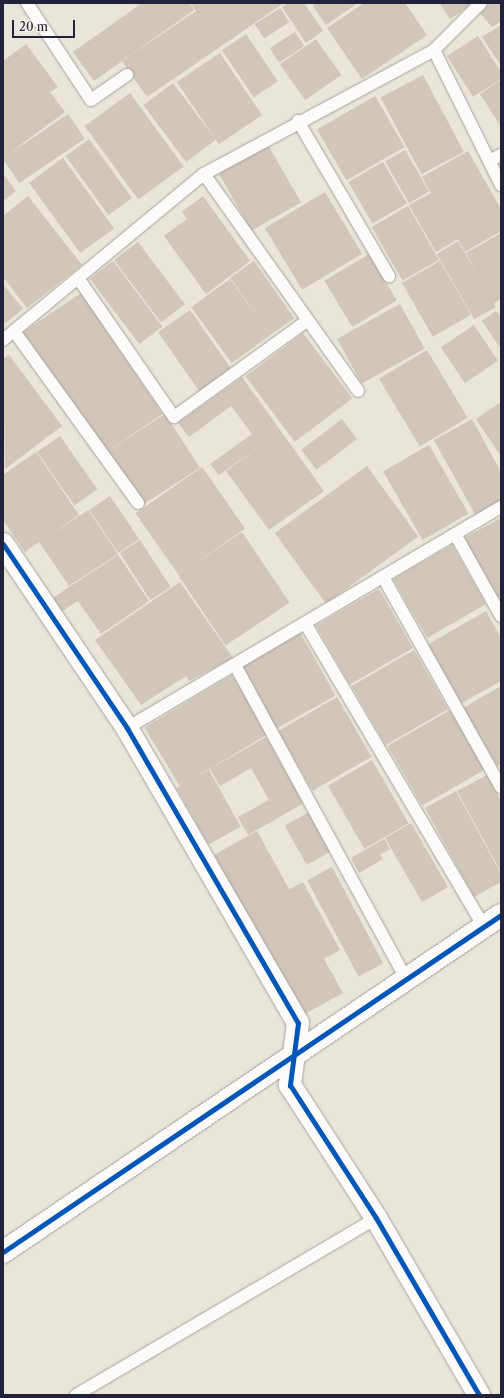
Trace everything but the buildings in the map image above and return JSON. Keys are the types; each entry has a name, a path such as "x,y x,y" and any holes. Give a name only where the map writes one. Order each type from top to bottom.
{"street":[{"path":"3,544 127,728 298,1023 290,1085 376,1218 478,1395"},
{"path":"3,1252 293,1058 493,921"}],"lane":[{"path":"27,3 91,100 127,75"},
{"path":"3,340 204,174 298,120 434,50 481,3"},
{"path":"434,50 501,185"},
{"path":"298,120 388,276"},
{"path":"489,161 501,155"},
{"path":"204,174 358,391"},
{"path":"78,278 174,417 308,320"},
{"path":"14,331 138,503"},
{"path":"127,728 501,507"},
{"path":"456,534 501,616"},
{"path":"383,577 501,787"},
{"path":"305,624 493,921"},
{"path":"235,665 407,980"},
{"path":"76,1395 376,1218"}],"cycle path":[{"path":"3,544 127,728 298,1023 290,1085 376,1218 479,1395"},
{"path":"3,1252 501,915"}]}
